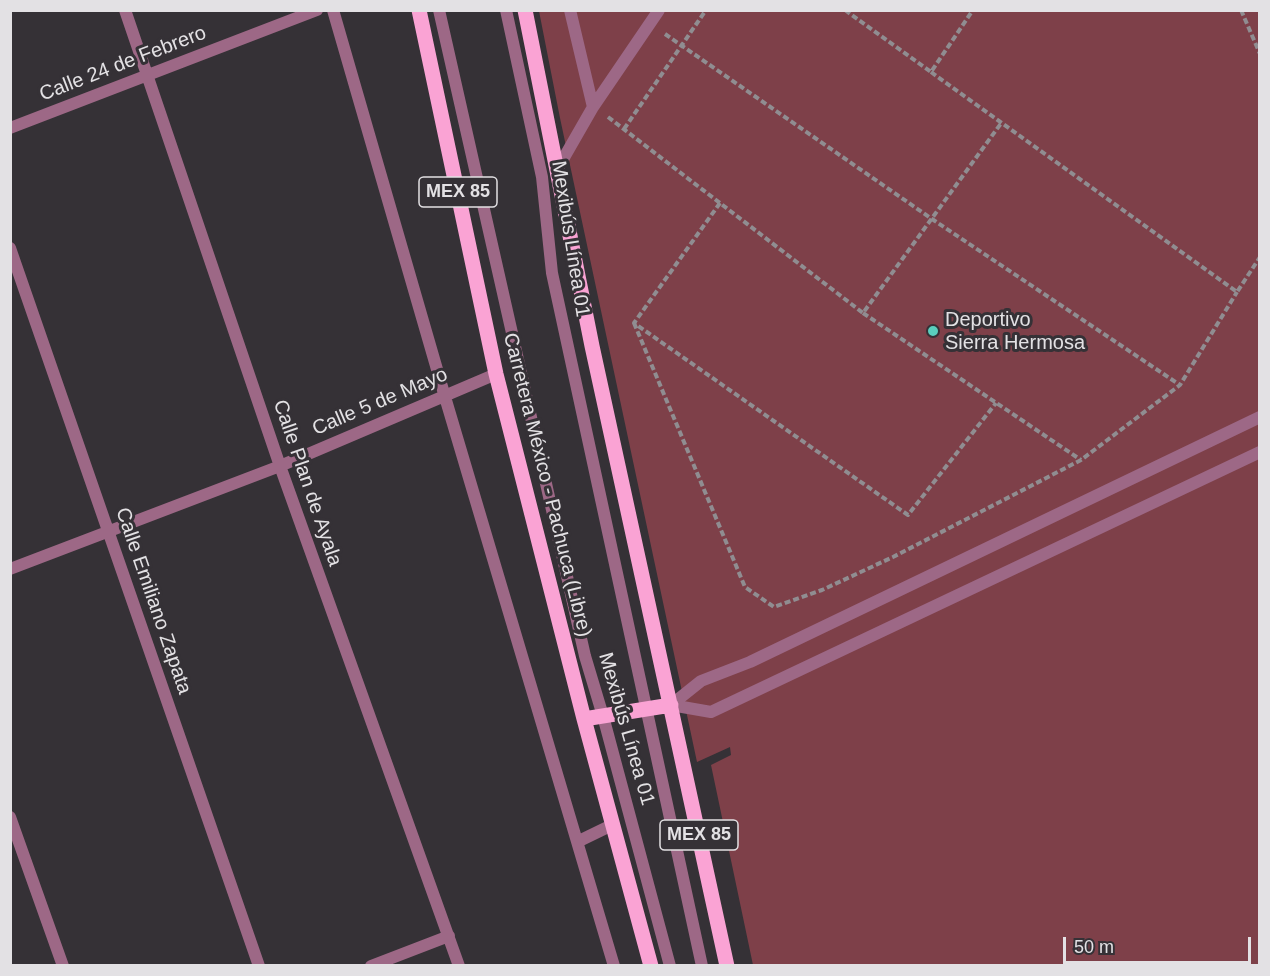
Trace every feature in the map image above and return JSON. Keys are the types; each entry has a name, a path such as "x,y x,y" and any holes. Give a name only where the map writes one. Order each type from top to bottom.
{"main road":[{"name":"Carretera México - Pachuca (Libre)","path":"419,10 496,374 584,719 650,965"},
{"name":"MEX 85","path":"525,10 592,346 728,966"},
{"path":"584,719 670,705"}],"street":[{"name":"Calle Plan de Ayala","path":"125,10 280,466 459,966"},
{"name":"Calle 24 de Febrero","path":"10,128 317,10"},
{"path":"333,10 614,966"},
{"name":"Mexibús Línea 01","path":"439,10 585,656 670,966"},
{"name":"Mexibús Línea 01","path":"506,10 542,177 552,273 646,709 667,795 702,966"},
{"path":"570,10 594,107"},
{"path":"558,168 594,107 659,10"},
{"name":"Calle Emiliano Zapata","path":"10,248 259,966"},
{"name":"Calle 5 de Mayo","path":"10,569 280,466 496,374"},
{"path":"670,705 701,681 750,662 1260,417"},
{"path":"670,705 711,712 1260,452"},
{"path":"10,817 63,966"},
{"path":"577,842 612,825"},
{"path":"371,966 448,936"}],"path":[{"path":"624,129 706,10"},
{"path":"845,10 1237,292"},
{"path":"931,72 974,10"},
{"path":"1241,10 1260,54"},
{"path":"651,23 932,219 1180,385"},
{"path":"594,107 863,313 1081,460"},
{"path":"863,313 1002,122"},
{"path":"634,323 720,203"},
{"path":"634,323 745,586 774,607 822,590 893,557 1081,460 1180,385 1260,257"},
{"path":"634,323 908,515 996,403"}],"shaded area":[{"name":"Deportivo Sierra Hermosa","path":"539,11 1259,11 1259,965 753,965 711,765 731,755 730,747 697,762"}],"place":[{"name":"Deportivo Sierra Hermosa","path":"933,331"}]}
